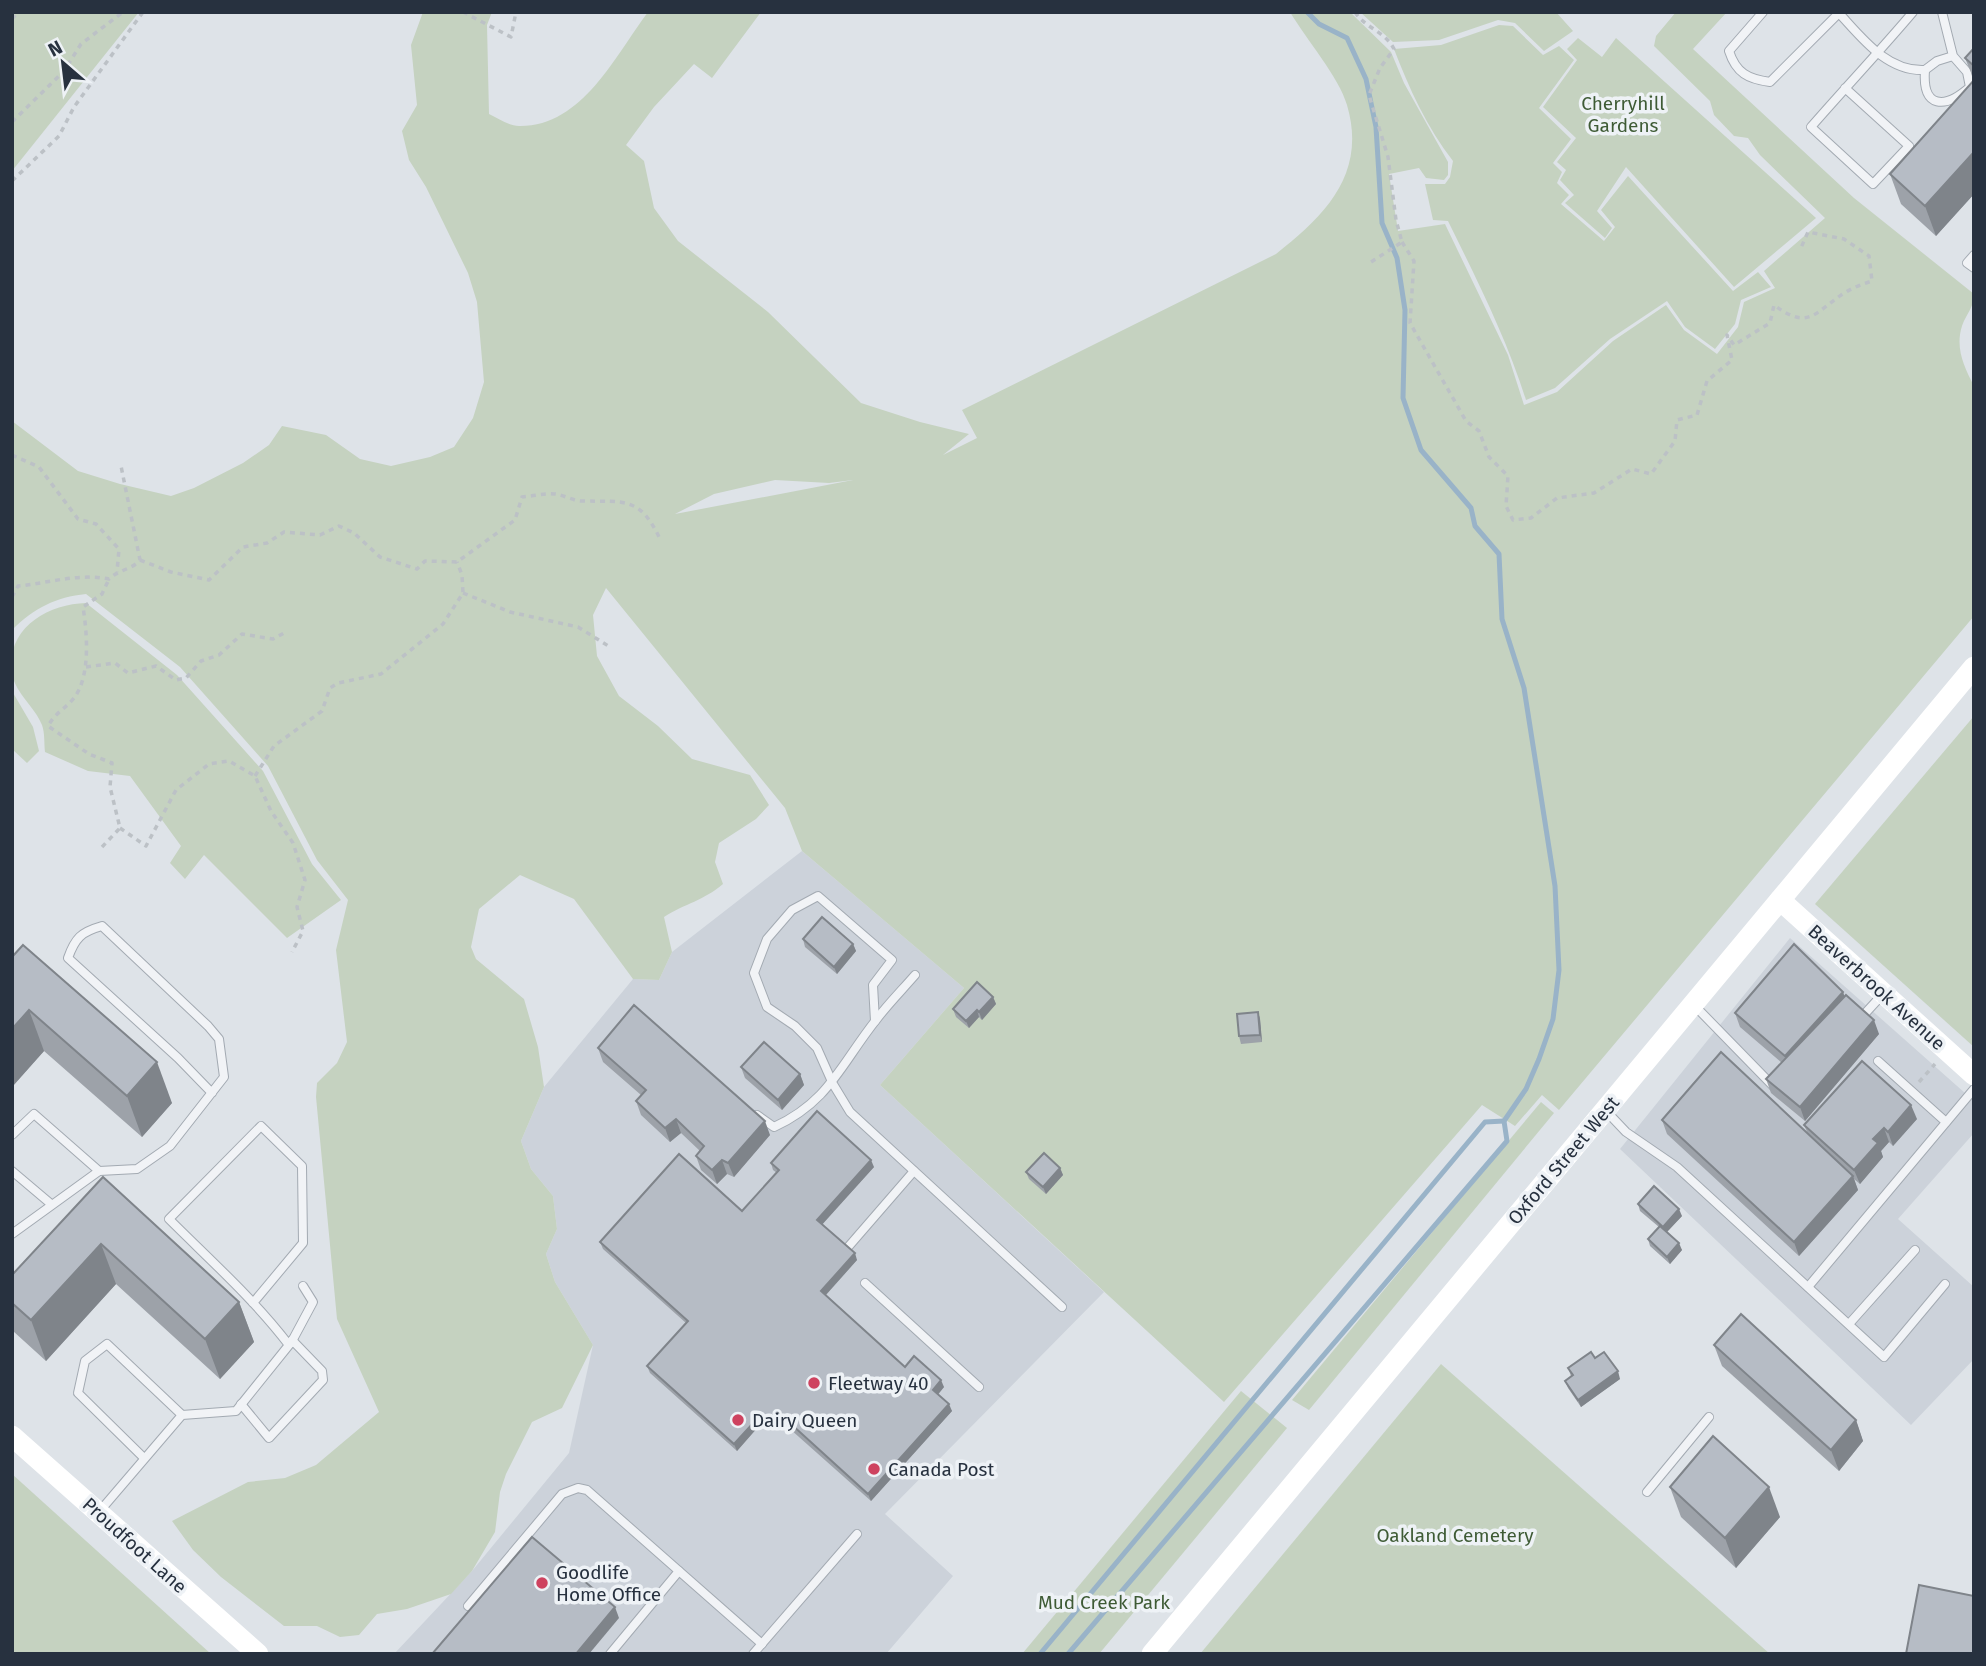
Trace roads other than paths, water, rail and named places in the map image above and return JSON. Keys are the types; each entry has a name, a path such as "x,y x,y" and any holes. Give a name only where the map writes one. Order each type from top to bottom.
{"main road":[{"name":"Oxford Street West","path":"1152,1654 1974,667"},
{"name":"Beaverbrook Avenue","path":"1780,900 1974,1075"},
{"name":"Proudfoot Lane","path":"12,1436 258,1654"}],"lane":[{"path":"1763,12 1729,51 1733,64 1748,78 1770,82 1838,13 1877,54 1911,71 1925,70 1937,61 1953,56"},
{"path":"1845,88 1909,146 1873,184 1811,127 1845,88 1877,54 1913,12"},
{"path":"1925,70 1924,86 1931,99 1942,103 1954,100 1969,87 1967,72 1953,56 1942,12"},
{"path":"1974,255 1968,263 1974,268"},
{"path":"875,1021 873,985 892,960 818,896 809,898 792,910 767,939 754,973 767,1007 795,1026 817,1048 833,1084 850,1112 1062,1307"},
{"path":"12,1234 99,1171 137,1169 170,1146 212,1093 224,1077 219,1039 208,1026 102,926 85,931 75,939 68,958 178,1058 212,1093"},
{"path":"749,1108 774,1127 807,1109 833,1084 875,1021 915,975"},
{"path":"1858,1022 1883,993"},
{"path":"1693,1003 1760,1070 1764,1079 1785,1097"},
{"path":"1878,1062 1946,1122"},
{"path":"1808,1287 1974,1090"},
{"path":"1605,1110 1626,1132 1676,1167 1884,1357 1945,1284"},
{"path":"12,1135 34,1114 99,1171"},
{"path":"241,1404 269,1438 323,1380 322,1371 291,1343 169,1219 261,1126 302,1166 303,1243 253,1303"},
{"path":"12,1171 51,1204"},
{"path":"849,1246 914,1171"},
{"path":"1849,1324 1915,1250"},
{"path":"865,1283 979,1387"},
{"path":"99,1512 182,1415 236,1411 291,1343 313,1302 303,1286"},
{"path":"144,1458 78,1394 85,1361 107,1344 182,1415"},
{"path":"1647,1492 1709,1417"},
{"path":"468,1606 562,1494 578,1488 587,1490 762,1644"},
{"path":"753,1654 857,1534"},
{"path":"610,1654 678,1571"}],"waterway":[{"path":"1068,1654 1507,1141 1504,1121 1526,1089 1553,1019 1559,970 1555,886 1524,688 1502,619 1499,554 1475,526 1471,508 1421,450 1403,398 1405,310 1397,258 1382,223 1376,127 1366,79 1347,38 1319,24 1307,12"},
{"path":"1040,1654 1485,1122 1504,1121"}],"place":[{"name":"Fleetway 40","path":"814,1383"},
{"name":"Dairy Queen","path":"738,1420"},
{"name":"Canada Post","path":"874,1469"},
{"name":"Goodlife Home Office","path":"542,1583"}],"park label":[{"name":"Cherryhill Gardens","path":"1623,114"},
{"name":"Oakland Cemetery","path":"1455,1535"},
{"name":"Mud Creek Park","path":"1104,1602"}]}
